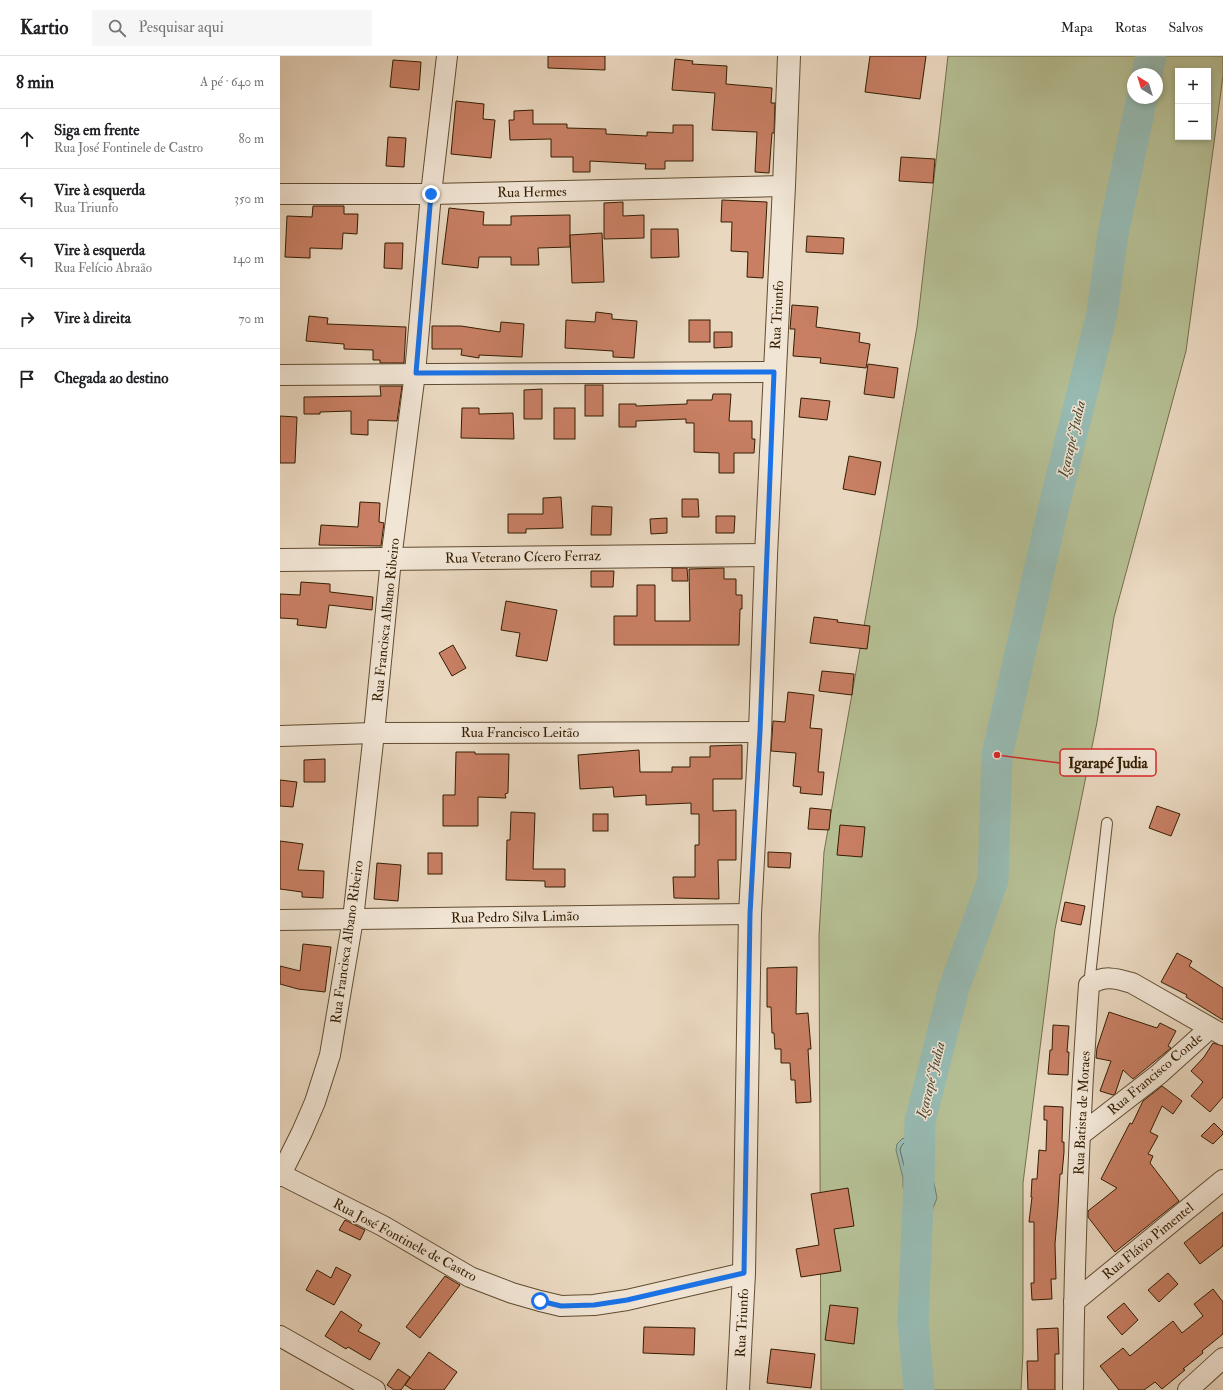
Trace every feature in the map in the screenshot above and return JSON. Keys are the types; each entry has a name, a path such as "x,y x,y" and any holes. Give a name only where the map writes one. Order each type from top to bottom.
{"street":[{"name":"Rua Francisca Albano Ribeiro","path":"280,1175 302,1132 315,1102 330,1055 353,919 374,733 391,558 416,373 431,194 447,56"},
{"name":"Rua Triunfo","path":"738,1390 744,1273 750,914 760,732 766,555 789,56"},
{"name":"Rua Hermes","path":"280,194 431,194 784,186"},
{"path":"280,375 774,372"},
{"name":"Rua Veterano Cícero Ferraz","path":"280,560 766,555"},
{"name":"Rua Francisco Leitão","path":"280,736 374,733 760,732"},
{"name":"Rua Pedro Silva Limão","path":"280,920 750,914"},
{"path":"1089,985 1098,979 1107,978 1118,978 1132,983 1217,1031"},
{"name":"Rua Batista de Moraes","path":"1073,1390 1074,1302 1080,1135 1089,985"},
{"name":"Rua Francisco Conde","path":"1080,1135 1217,1031"},
{"name":"Rua José Fontinele de Castro","path":"280,1175 383,1226 470,1276 512,1293 561,1306 594,1305 627,1300 744,1273"},
{"name":"Rua Flávio Pimentel","path":"1074,1302 1223,1180"},
{"path":"280,1336 375,1390"},
{"path":"1188,1390 1223,1358"}],"lane":[{"path":"1089,985 1107,823"}],"green space":[{"path":"948,56 1223,56 1223,76 1186,351 1114,617 1097,722 1055,929 1023,1183 1023,1352 1021,1390 821,1390 819,935 824,852 917,327"}],"water":[{"path":"911,1135 929,1135 932,1141 930,1163 937,1198 924,1229 924,1246 918,1251 912,1252 909,1247 909,1240 915,1229 915,1216 903,1187 903,1178 896,1150 897,1144 902,1139"}],"building":[{"path":"548,56 605,56 605,70 548,68"},
{"path":"870,56 926,56 920,99 865,92"},
{"path":"675,59 693,61 692,64 727,66 726,84 772,88 771,103 775,103 774,133 772,133 769,173 755,172 757,132 712,130 715,93 672,90"},
{"path":"393,60 421,62 419,90 390,87"},
{"path":"456,101 484,104 483,119 495,120 491,158 451,154"},
{"path":"533,110 533,124 567,124 567,128 606,129 606,134 647,136 647,132 673,133 673,125 693,125 693,161 665,161 665,169 645,169 646,164 590,161 590,172 573,172 573,157 551,157 551,139 510,140 509,120 514,120 514,111"},
{"path":"388,137 406,138 404,167 386,166"},
{"path":"901,157 935,159 933,183 899,181"},
{"path":"722,200 767,202 763,278 747,277 748,252 731,251 732,222 721,222"},
{"path":"623,202 623,216 644,215 644,238 604,239 604,203"},
{"path":"313,206 344,206 344,214 358,214 357,234 343,233 342,249 310,248 310,258 285,257 287,216 312,217"},
{"path":"449,208 484,212 483,225 511,225 511,216 570,215 570,247 538,248 539,265 511,265 511,257 479,257 478,268 442,264"},
{"path":"651,229 678,229 679,257 651,258"},
{"path":"602,233 604,282 572,283 570,235"},
{"path":"807,236 844,238 843,254 806,252"},
{"path":"385,243 403,243 402,269 384,268"},
{"path":"792,305 818,307 816,327 860,333 859,342 870,344 866,368 820,363 821,358 793,356 795,329 790,329"},
{"path":"596,312 612,314 612,319 637,321 634,358 613,357 613,351 565,348 566,320 595,322"},
{"path":"309,316 328,318 327,324 406,327 404,363 380,363 380,360 373,360 373,350 344,349 344,344 306,341"},
{"path":"689,320 710,320 710,342 689,342"},
{"path":"501,322 524,324 522,357 479,355 479,358 461,355 462,349 432,349 432,326 461,326 500,332"},
{"path":"714,332 732,332 732,347 714,348"},
{"path":"868,364 898,368 894,398 864,394"},
{"path":"585,385 603,385 603,416 585,416"},
{"path":"380,386 402,386 397,421 368,420 368,435 351,434 351,411 304,414 304,397 381,396"},
{"path":"542,389 542,419 524,419 524,390"},
{"path":"713,394 731,394 729,421 752,421 752,439 755,439 754,453 734,453 734,473 719,473 719,453 694,452 694,423 686,423 686,419 636,421 636,427 619,427 619,404 636,404 636,406 687,404 687,400 712,400"},
{"path":"801,398 830,401 827,420 799,417"},
{"path":"462,408 479,408 479,414 513,413 514,439 461,438"},
{"path":"554,408 575,408 575,439 554,439"},
{"path":"280,416 297,417 295,463 280,463"},
{"path":"849,456 881,462 875,495 843,489"},
{"path":"561,497 563,528 526,529 526,533 508,533 508,514 543,514 543,498"},
{"path":"682,499 698,499 699,517 682,517"},
{"path":"360,502 380,503 379,522 384,523 381,546 319,545 321,525 358,527"},
{"path":"592,506 612,507 611,535 591,535"},
{"path":"716,516 735,516 734,533 716,533"},
{"path":"667,518 667,533 651,534 650,519"},
{"path":"672,568 687,568 688,581 672,581"},
{"path":"724,568 724,579 736,579 736,595 742,595 739,645 614,645 614,616 637,616 637,585 655,585 655,621 690,621 689,569"},
{"path":"591,571 614,571 613,587 591,587"},
{"path":"301,582 330,584 330,592 373,597 372,610 329,605 326,628 297,625 298,619 280,618 280,594 300,595"},
{"path":"506,601 557,610 547,661 516,656 520,633 501,630"},
{"path":"814,617 838,620 837,622 870,626 867,649 810,643"},
{"path":"453,645 466,668 452,676 439,653"},
{"path":"822,671 854,674 852,695 819,691"},
{"path":"788,692 814,695 810,728 822,729 818,772 824,772 822,795 800,793 801,787 793,786 796,753 771,751 773,721 785,722"},
{"path":"742,745 742,779 713,779 713,811 736,810 736,860 718,860 719,899 674,898 673,877 695,877 695,845 699,845 699,814 691,814 691,803 646,805 646,795 614,797 613,787 580,789 578,755 639,750 640,772 672,772 672,767 690,767 690,757 710,757 710,746"},
{"path":"456,752 475,752 475,754 509,754 508,793 505,794 506,798 478,797 478,826 443,826 443,795 455,795"},
{"path":"325,759 325,782 304,782 304,760"},
{"path":"280,780 297,782 293,807 280,806"},
{"path":"1157,806 1180,814 1171,836 1149,828"},
{"path":"810,808 831,810 829,830 808,829"},
{"path":"511,812 535,813 533,869 565,869 565,887 545,887 545,881 506,880 507,840 510,840"},
{"path":"593,814 608,814 608,831 593,831"},
{"path":"840,825 865,827 862,857 837,855"},
{"path":"280,841 303,844 298,870 324,871 323,898 302,897 302,892 280,889"},
{"path":"768,852 791,853 790,868 768,867"},
{"path":"428,853 442,853 442,874 428,874"},
{"path":"377,863 401,865 398,901 374,899"},
{"path":"1065,902 1085,906 1081,925 1061,921"},
{"path":"303,944 331,947 325,992 298,989 280,984 280,966 300,971"},
{"path":"1177,953 1192,961 1189,966 1223,988 1223,1020 1186,997 1187,995 1161,982"},
{"path":"797,967 796,1014 808,1013 811,1049 808,1049 811,1102 796,1103 795,1080 791,1080 790,1063 781,1063 781,1049 775,1049 774,1033 772,1033 771,1007 767,1007 767,968"},
{"path":"1109,1012 1157,1028 1160,1023 1176,1031 1168,1046 1171,1048 1133,1079 1123,1070 1115,1094 1113,1095 1100,1091 1111,1061 1096,1058 1097,1048"},
{"path":"1053,1025 1069,1026 1067,1052 1069,1052 1068,1075 1048,1074 1050,1050 1052,1050"},
{"path":"1213,1043 1223,1046 1223,1097 1210,1112 1191,1096 1203,1082 1191,1071 1204,1057"},
{"path":"1162,1086 1182,1101 1173,1114 1162,1106 1150,1132 1158,1136 1148,1154 1153,1156 1150,1163 1179,1201 1115,1252 1088,1217 1088,1211 1117,1188 1101,1179 1130,1123 1132,1124 1143,1101"},
{"path":"1044,1106 1063,1107 1062,1142 1064,1142 1064,1152 1062,1174 1060,1174 1055,1244 1056,1279 1051,1279 1052,1299 1032,1300 1031,1283 1034,1283 1034,1222 1029,1222 1032,1197 1032,1179 1037,1179 1039,1150 1046,1151 1047,1120 1044,1120"},
{"path":"1214,1123 1223,1132 1223,1134 1213,1144 1201,1136"},
{"path":"848,1188 854,1226 834,1229 841,1271 801,1277 796,1249 819,1245 811,1194"},
{"path":"1223,1212 1223,1246 1200,1264 1184,1243"},
{"path":"345,1220 365,1230 360,1240 339,1230"},
{"path":"336,1267 351,1275 334,1305 306,1290 317,1270 331,1278"},
{"path":"1168,1273 1178,1284 1159,1302 1148,1290"},
{"path":"445,1276 460,1285 420,1338 406,1327"},
{"path":"1213,1289 1223,1302 1223,1334 1202,1351 1203,1353 1162,1389 1155,1382 1144,1390 1119,1390 1100,1366 1123,1348 1130,1356 1173,1321 1182,1333 1203,1316 1194,1304"},
{"path":"1124,1303 1138,1320 1122,1335 1107,1317"},
{"path":"830,1305 858,1308 854,1344 825,1340"},
{"path":"341,1311 362,1325 358,1331 380,1343 370,1360 348,1347 346,1349 325,1336"},
{"path":"644,1327 695,1328 694,1355 643,1353"},
{"path":"1058,1328 1059,1354 1055,1354 1055,1390 1028,1390 1027,1361 1038,1361 1037,1329"},
{"path":"771,1349 815,1354 811,1388 767,1383"},
{"path":"429,1352 457,1372 444,1390 413,1390 405,1385"},
{"path":"398,1369 410,1377 401,1390 394,1390 387,1385"}],"waterway":[{"name":"Igarapé Judia","path":"1148,68 1151,56"},
{"name":"Igarapé Judia","path":"919,1390 913,1322 920,1121 954,988 993,880 997,755 1052,514 1102,313 1113,234 1141,104"}],"place":[{"name":"Igarapé Judia","path":"997,755"}],"route":[{"path":"431,194 416,373 774,372 760,732 750,914 744,1273 627,1300 594,1305 561,1306 540,1301"}]}
